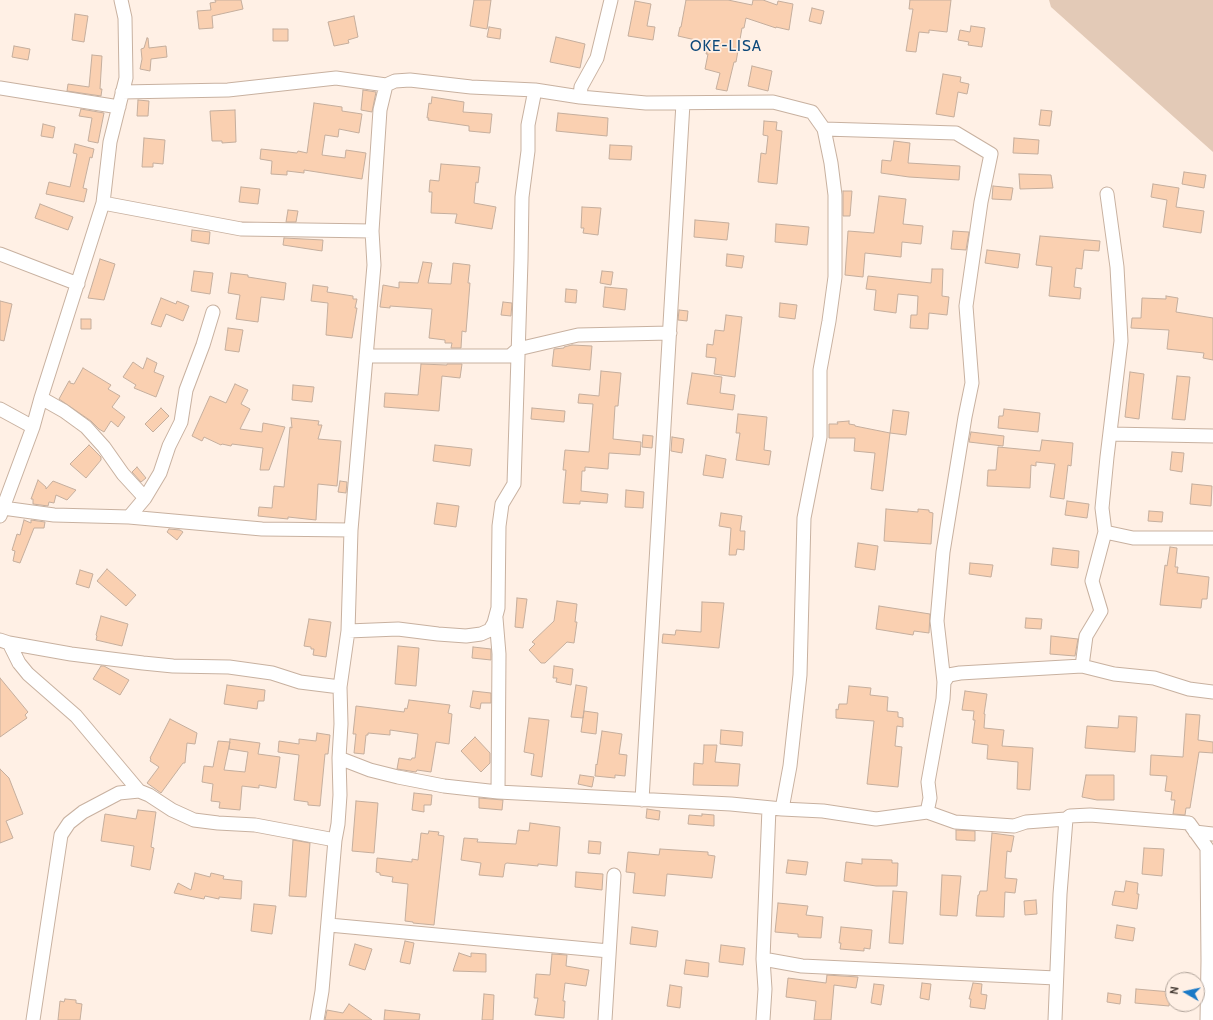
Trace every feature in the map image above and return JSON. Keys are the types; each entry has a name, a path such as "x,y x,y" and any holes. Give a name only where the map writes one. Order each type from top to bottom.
{"street":[{"path":"121,0 125,18 126,78 110,142 103,204 33,427 2,512 129,517 262,529 351,530"},
{"path":"580,97 581,87 597,58 611,0"},
{"path":"122,92 228,90 336,78 386,84 395,80 410,80 471,87 535,90 580,97 646,104 773,102 812,112 824,129 831,163 835,195 835,277 820,370 820,437 804,518 800,674 790,766 775,809 763,959 765,989 763,1020"},
{"path":"317,1020 322,991 329,925 335,840 338,824 340,795 340,687 348,631 351,530 374,265 372,231 380,110 386,84"},
{"path":"0,88 119,107"},
{"path":"348,631 398,629 466,636 481,634 490,630 494,623 498,608 499,526 502,504 514,484 522,197 528,151 528,125 535,90"},
{"path":"642,800 683,103"},
{"path":"824,129 956,133 991,154 981,202 966,306 972,383 943,552 937,621 944,682 943,699 928,782 930,798 927,812"},
{"path":"1082,666 1086,636 1101,611 1092,581 1105,532 1102,508 1121,341 1117,267 1107,194"},
{"path":"103,204 241,229 372,231"},
{"path":"0,254 78,284"},
{"path":"129,517 145,498 160,472 169,446 181,422 186,390 204,345 213,312"},
{"path":"366,356 510,356 518,349 578,335 670,333"},
{"path":"41,398 64,411 86,427 104,447 123,474 145,498"},
{"path":"0,409 33,427"},
{"path":"1110,434 1213,436"},
{"path":"1105,532 1133,538 1213,538"},
{"path":"496,616 499,654 498,792"},
{"path":"4,641 71,654 143,663 173,666 229,667 272,673 300,682 340,687"},
{"path":"4,641 28,674 76,716 139,791"},
{"path":"944,682 949,675 960,673 1082,666 1114,674 1154,678 1189,689 1213,692"},
{"path":"339,758 370,770 398,777 444,786 498,792 731,804 775,809 823,811 876,819 927,812 954,822 1014,826 1026,822 1066,819 1070,816 1090,815 1189,823 1207,848 1208,961 1206,1020"},
{"path":"33,1020 60,835 69,823 83,812 119,793 139,791 150,795 172,810 194,820 255,825 335,840"},
{"path":"1055,1020 1056,978 1066,819"},
{"path":"1195,832 1213,834"},
{"path":"605,1020 614,875"},
{"path":"329,925 609,951"},
{"path":"763,959 802,966 1056,978"}],"shaded area":[{"path":"1049,0 1213,0 1213,152 1051,7"}],"building":[{"path":"215,0 241,0 243,9 212,16 213,28 199,29 197,11 211,10 210,3 216,2"},
{"path":"474,0 491,0 487,29 470,26"},
{"path":"686,0 728,0 752,5 753,0 763,0 777,5 778,1 793,4 789,30 776,28 746,18 744,28 742,28 736,62 734,62 727,91 716,89 720,73 705,69 708,54 706,54 709,43 678,36"},
{"path":"910,0 951,0 947,32 929,30 929,33 919,32 916,52 906,51 913,9 909,9"},
{"path":"635,1 651,4 647,26 655,27 653,40 628,36"},
{"path":"812,8 824,11 821,24 809,21"},
{"path":"75,14 88,16 84,42 72,40"},
{"path":"354,16 358,37 348,40 349,43 334,46 328,22"},
{"path":"971,26 985,28 982,47 968,45 969,42 958,40 960,30 970,32"},
{"path":"489,27 501,29 500,39 487,37"},
{"path":"273,29 288,29 288,41 273,41"},
{"path":"556,37 585,44 580,68 550,62"},
{"path":"147,38 149,48 166,46 167,57 151,59 150,71 140,69 142,59 141,49 144,48"},
{"path":"14,46 30,49 28,60 12,57"},
{"path":"92,55 102,56 101,96 67,91 68,84 89,87"},
{"path":"752,66 772,71 768,91 748,86"},
{"path":"943,74 961,77 960,82 969,84 967,94 958,92 954,117 936,114"},
{"path":"363,90 376,92 372,112 361,110"},
{"path":"432,97 464,102 463,112 492,114 490,133 469,131 469,126 428,120 429,103 431,104"},
{"path":"138,100 149,101 148,116 137,116"},
{"path":"314,103 342,107 342,111 362,114 359,133 339,129 338,137 325,135 322,155 345,158 346,150 366,153 362,179 304,170 304,173 287,171 287,175 271,174 272,161 260,159 261,149 297,153 298,151 307,153"},
{"path":"81,109 104,113 98,143 88,141 92,118 79,116"},
{"path":"235,110 236,142 222,143 222,141 212,141 210,111"},
{"path":"1041,110 1052,111 1050,126 1039,125"},
{"path":"558,113 608,118 607,136 556,131"},
{"path":"764,121 777,122 776,130 782,131 777,184 758,182 761,153 766,154 768,136 763,135"},
{"path":"43,124 55,127 53,138 41,136"},
{"path":"144,138 165,140 163,164 153,163 153,167 142,167"},
{"path":"1014,138 1039,140 1038,154 1013,153"},
{"path":"894,141 910,143 908,163 960,166 959,180 909,177 881,173 882,160 891,161"},
{"path":"75,144 94,149 92,158 90,157 83,188 87,189 84,202 46,194 49,182 70,187 77,154 73,153"},
{"path":"610,145 632,146 631,160 609,159"},
{"path":"441,164 480,167 478,183 476,182 474,203 496,207 492,229 455,223 457,214 431,213 432,192 429,192 430,180 439,181"},
{"path":"1184,172 1206,175 1204,188 1182,184"},
{"path":"1019,174 1051,175 1053,188 1020,189"},
{"path":"1153,184 1179,188 1176,207 1204,211 1201,233 1163,227 1167,200 1151,197"},
{"path":"993,186 1013,188 1011,200 992,199"},
{"path":"241,187 260,189 258,204 239,202"},
{"path":"843,191 852,191 850,216 843,216"},
{"path":"879,196 906,199 903,224 923,226 921,244 902,242 901,257 865,253 863,277 845,275 848,231 874,233"},
{"path":"40,204 73,217 68,230 35,218"},
{"path":"582,207 601,208 598,235 583,233 584,228 581,228"},
{"path":"288,210 298,211 296,222 286,222"},
{"path":"695,220 729,223 727,240 694,237"},
{"path":"776,224 809,227 807,245 775,242"},
{"path":"192,230 210,232 209,244 191,241"},
{"path":"953,231 969,232 966,250 951,249"},
{"path":"1040,236 1100,241 1099,251 1084,250 1082,269 1076,268 1074,287 1081,288 1080,299 1049,296 1052,267 1036,265"},
{"path":"284,238 323,240 322,251 283,245"},
{"path":"987,250 1020,254 1018,268 985,263"},
{"path":"727,254 744,256 742,268 726,266"},
{"path":"100,259 115,264 104,300 88,298"},
{"path":"423,262 432,263 428,283 451,284 453,263 470,265 466,332 462,331 461,348 451,348 452,343 445,343 445,340 429,338 432,309 390,306 390,308 380,307 383,285 399,288 399,282 418,283"},
{"path":"932,269 943,269 942,296 949,297 947,315 929,313 928,329 910,328 911,315 917,315 918,296 898,294 896,313 874,310 876,290 866,289 868,276 931,283"},
{"path":"194,271 213,273 210,294 191,291"},
{"path":"602,271 613,272 611,285 600,283"},
{"path":"231,273 286,283 284,300 261,297 258,322 236,319 240,295 228,293"},
{"path":"313,285 328,287 327,292 353,296 353,299 357,299 352,338 326,335 328,303 311,301"},
{"path":"605,287 627,289 625,310 603,307"},
{"path":"566,289 577,290 576,303 565,302"},
{"path":"1166,296 1178,298 1176,312 1213,318 1213,360 1203,358 1204,353 1167,349 1169,330 1131,328 1132,318 1141,318 1142,298 1166,299"},
{"path":"161,298 176,304 177,301 189,306 183,321 166,314 161,327 151,324"},
{"path":"0,301 12,304 4,341 0,340"},
{"path":"503,302 512,303 511,316 501,315"},
{"path":"780,303 797,305 795,319 779,317"},
{"path":"679,310 688,311 687,321 678,320"},
{"path":"726,315 742,317 735,377 714,374 716,358 706,357 707,344 713,345 715,330 724,331"},
{"path":"81,319 91,319 91,329 81,329"},
{"path":"228,328 243,330 239,352 225,350"},
{"path":"572,345 592,346 590,370 552,366 554,349"},
{"path":"147,358 157,363 154,372 164,376 156,397 134,388 136,385 123,377 133,362 143,369"},
{"path":"421,364 462,364 460,378 442,376 439,411 384,407 385,393 418,395"},
{"path":"83,368 111,385 108,389 120,396 112,407 125,417 118,427 111,421 104,432 59,399 69,381 70,383 74,384"},
{"path":"601,371 621,373 618,406 615,406 613,439 641,442 640,455 609,453 608,469 585,467 585,471 582,471 581,491 608,494 607,503 580,501 580,504 563,503 566,470 563,470 565,450 589,452 593,404 578,403 579,394 599,396"},
{"path":"1130,372 1144,374 1139,419 1125,417"},
{"path":"692,373 722,377 720,393 735,395 733,410 687,404"},
{"path":"1177,376 1190,377 1185,420 1172,419"},
{"path":"235,384 248,390 241,404 250,409 240,429 262,432 263,423 285,427 269,470 260,470 263,448 232,444 231,446 221,445 204,437 202,441 192,436 210,396 226,403"},
{"path":"293,385 314,387 312,402 292,400"},
{"path":"161,408 169,416 153,432 145,424"},
{"path":"532,408 565,411 564,422 531,419"},
{"path":"1004,409 1040,413 1038,432 998,428 999,416 1003,416"},
{"path":"893,410 909,412 906,435 890,433"},
{"path":"738,414 767,417 764,450 771,451 769,465 736,460 740,433 736,433"},
{"path":"291,418 319,421 318,425 322,425 318,439 341,441 337,486 318,484 316,520 258,516 259,507 272,508 274,486 284,487 290,427 292,428"},
{"path":"849,421 849,424 855,426 890,433 883,491 871,489 875,453 854,451 855,438 829,438 829,424 838,424 837,422"},
{"path":"971,432 1004,436 1003,446 969,442"},
{"path":"643,435 653,436 652,448 642,447"},
{"path":"672,437 684,439 682,453 671,451"},
{"path":"1042,440 1073,443 1071,466 1068,465 1064,499 1050,497 1055,464 1036,462 1036,466 1031,465 1030,488 987,486 988,470 996,470 998,447 1040,451"},
{"path":"89,445 101,457 101,460 86,478 70,464"},
{"path":"435,445 472,449 470,466 433,461"},
{"path":"1172,452 1184,453 1182,472 1170,470"},
{"path":"706,455 726,459 723,478 703,475"},
{"path":"137,467 146,478 141,482 132,472"},
{"path":"38,480 46,487 46,489 53,481 76,490 67,500 56,495 54,503 49,502 48,506 33,504 33,499 31,499"},
{"path":"340,481 347,482 346,493 338,492"},
{"path":"1192,484 1212,486 1211,506 1190,504"},
{"path":"626,490 644,492 643,508 625,507"},
{"path":"1067,501 1089,504 1087,518 1065,515"},
{"path":"437,503 459,506 456,527 434,524"},
{"path":"886,509 918,512 918,509 929,510 929,512 933,513 931,544 884,541"},
{"path":"1149,511 1163,512 1162,522 1148,521"},
{"path":"721,513 742,516 740,531 745,531 744,550 737,549 736,555 729,555 731,528 719,526"},
{"path":"24,520 31,523 31,520 45,522 44,528 34,528 20,563 13,561 15,551 12,550 17,534 20,535"},
{"path":"169,529 180,530 183,532 177,540 167,532"},
{"path":"858,543 878,546 875,570 855,567"},
{"path":"1170,547 1177,548 1175,567 1178,567 1177,573 1209,577 1207,599 1202,599 1201,608 1160,605 1165,565 1167,566"},
{"path":"1053,548 1079,551 1078,568 1051,565"},
{"path":"970,563 993,565 991,577 969,574"},
{"path":"107,569 136,595 126,606 97,581"},
{"path":"80,570 93,574 89,588 76,584"},
{"path":"517,598 527,599 523,628 515,627"},
{"path":"557,601 577,604 575,622 577,622 574,643 567,642 545,663 541,663 529,650 535,644 532,642 554,621"},
{"path":"702,602 724,603 719,648 662,643 663,634 675,635 676,630 701,632"},
{"path":"879,606 930,614 929,633 914,631 913,635 876,629"},
{"path":"101,616 128,624 122,646 96,640"},
{"path":"1026,618 1042,619 1041,629 1025,628"},
{"path":"309,619 331,622 326,657 313,655 314,649 304,646"},
{"path":"1051,636 1078,639 1075,656 1050,654"},
{"path":"398,646 419,648 416,686 395,684"},
{"path":"473,647 491,649 491,660 472,658"},
{"path":"101,666 104,666 129,680 120,695 93,679"},
{"path":"554,666 573,669 571,685 556,682 557,678 553,678"},
{"path":"0,678 28,712 25,715 27,718 0,737"},
{"path":"227,685 265,690 264,701 258,701 257,709 224,704"},
{"path":"576,685 587,687 583,718 571,717"},
{"path":"849,686 871,688 870,695 888,697 887,711 898,712 898,717 903,718 903,727 897,726 895,746 902,747 898,787 867,784 874,721 836,718 836,709 838,710 839,704 847,704"},
{"path":"473,691 491,693 491,703 481,703 480,709 470,707"},
{"path":"965,691 987,694 984,714 984,728 1004,730 1002,746 1033,748 1030,790 1017,789 1018,762 987,759 988,745 972,743 975,720 973,720 974,711 962,710"},
{"path":"409,700 450,705 448,713 452,714 449,744 436,742 431,772 417,770 416,772 397,769 399,758 411,760 412,758 415,758 418,734 390,730 390,735 368,733 368,735 366,735 364,754 354,753 356,734 353,734 356,706 404,712 405,708 407,709"},
{"path":"584,711 598,713 596,734 581,732"},
{"path":"1186,714 1200,715 1198,740 1213,742 1213,753 1199,752 1190,808 1186,808 1185,815 1173,814 1175,800 1171,800 1172,792 1165,791 1167,776 1150,775 1151,755 1183,757"},
{"path":"1119,716 1137,717 1135,752 1085,748 1087,726 1118,728"},
{"path":"529,718 549,720 542,777 531,775 534,754 524,752"},
{"path":"170,719 197,733 195,744 187,743 185,763 183,763 161,793 147,783 159,767 150,761 150,758"},
{"path":"721,730 743,732 742,746 720,744"},
{"path":"602,731 622,734 619,754 627,755 625,776 615,775 615,778 595,776"},
{"path":"317,733 330,735 328,754 325,754 320,806 308,805 308,802 294,800 299,755 278,752 279,741 299,744 299,739 316,741"},
{"path":"475,737 490,753 490,763 481,772 461,751"},
{"path":"230,739 260,743 258,754 280,757 276,788 259,785 259,788 242,786 240,810 219,808 220,802 211,801 213,784 202,782 204,766 213,767 218,741 230,742","holes":["229,745 229,749 248,752 245,772 224,770"]},
{"path":"704,745 717,745 715,762 740,764 738,786 693,785 694,763 703,764"},
{"path":"0,769 9,778 23,814 6,821 13,838 0,843"},
{"path":"580,775 594,777 592,787 578,784"},
{"path":"1086,775 1114,775 1114,800 1097,800 1082,797"},
{"path":"414,793 432,795 431,805 424,805 424,812 412,810"},
{"path":"479,798 503,800 502,810 479,808"},
{"path":"356,801 378,803 374,853 352,851"},
{"path":"647,809 660,811 659,820 646,818"},
{"path":"138,810 156,812 151,847 154,848 150,870 131,866 134,846 101,841 105,814 136,819"},
{"path":"702,814 714,815 714,826 688,824 689,815 702,816"},
{"path":"530,823 560,827 557,866 507,863 505,864 503,877 479,875 481,863 461,860 464,838 478,839 477,842 516,844 518,830 529,831"},
{"path":"956,830 975,831 975,841 956,840"},
{"path":"429,831 439,832 438,835 444,836 434,925 405,921 408,884 392,882 393,877 380,875 380,873 376,872 377,858 412,862 412,859 418,860 421,833 428,834"},
{"path":"992,833 1014,836 1011,852 1007,851 1005,878 1017,879 1015,893 1005,892 1004,917 976,916 978,895 980,891 987,891"},
{"path":"293,840 310,843 306,897 289,896"},
{"path":"589,841 601,842 600,854 588,853"},
{"path":"1144,848 1164,849 1162,876 1142,874"},
{"path":"660,849 708,852 708,855 715,856 712,878 667,874 665,896 633,893 635,873 626,872 628,852 659,855"},
{"path":"862,859 892,860 892,863 898,863 897,886 876,886 844,881 846,862 862,864"},
{"path":"788,860 808,862 806,875 786,873"},
{"path":"576,872 603,874 602,890 575,887"},
{"path":"195,873 210,877 211,873 224,876 223,879 242,881 241,899 219,897 219,899 205,896 204,899 174,893 178,883 191,890"},
{"path":"942,875 961,876 957,916 940,915"},
{"path":"1126,881 1138,883 1137,894 1139,894 1137,909 1112,905 1115,891 1124,892"},
{"path":"893,891 907,892 903,944 889,943"},
{"path":"1036,900 1037,914 1025,915 1024,901"},
{"path":"778,903 808,906 806,915 823,917 821,938 798,937 798,934 775,932"},
{"path":"254,904 276,906 272,934 251,931"},
{"path":"1117,925 1135,928 1133,941 1115,938"},
{"path":"632,927 658,931 656,947 630,944"},
{"path":"841,927 872,930 870,949 864,948 864,951 840,949 841,943 839,943"},
{"path":"405,941 414,943 410,964 400,962"},
{"path":"355,944 372,949 365,970 349,965"},
{"path":"721,945 745,948 743,965 719,962"},
{"path":"459,953 471,957 471,953 486,954 486,972 453,971"},
{"path":"552,954 567,955 566,966 589,970 586,986 565,983 563,1001 565,1001 564,1018 535,1015 538,998 534,998 536,974 550,975"},
{"path":"686,960 709,963 708,977 684,974"},
{"path":"827,975 858,977 856,988 834,985 831,1020 814,1020 816,1001 786,997 788,978 826,983"},
{"path":"922,983 931,984 929,1000 920,998"},
{"path":"973,983 982,984 981,994 987,995 985,1009 970,1007 971,999 969,999"},
{"path":"874,984 884,985 881,1005 871,1003"},
{"path":"670,985 682,987 680,1008 667,1006"},
{"path":"1136,989 1165,991 1165,1006 1135,1003"},
{"path":"1108,993 1121,995 1120,1004 1107,1002"},
{"path":"484,994 494,995 493,1020 482,1020"},
{"path":"65,999 76,1000 76,1003 82,1004 80,1020 58,1020 60,1001 64,1002"},
{"path":"349,1004 372,1020 325,1020 327,1010 343,1013"},
{"path":"385,1010 420,1014 419,1020 384,1020"}],"district":[{"name":"OKE-LISA","path":"726,47"}]}
